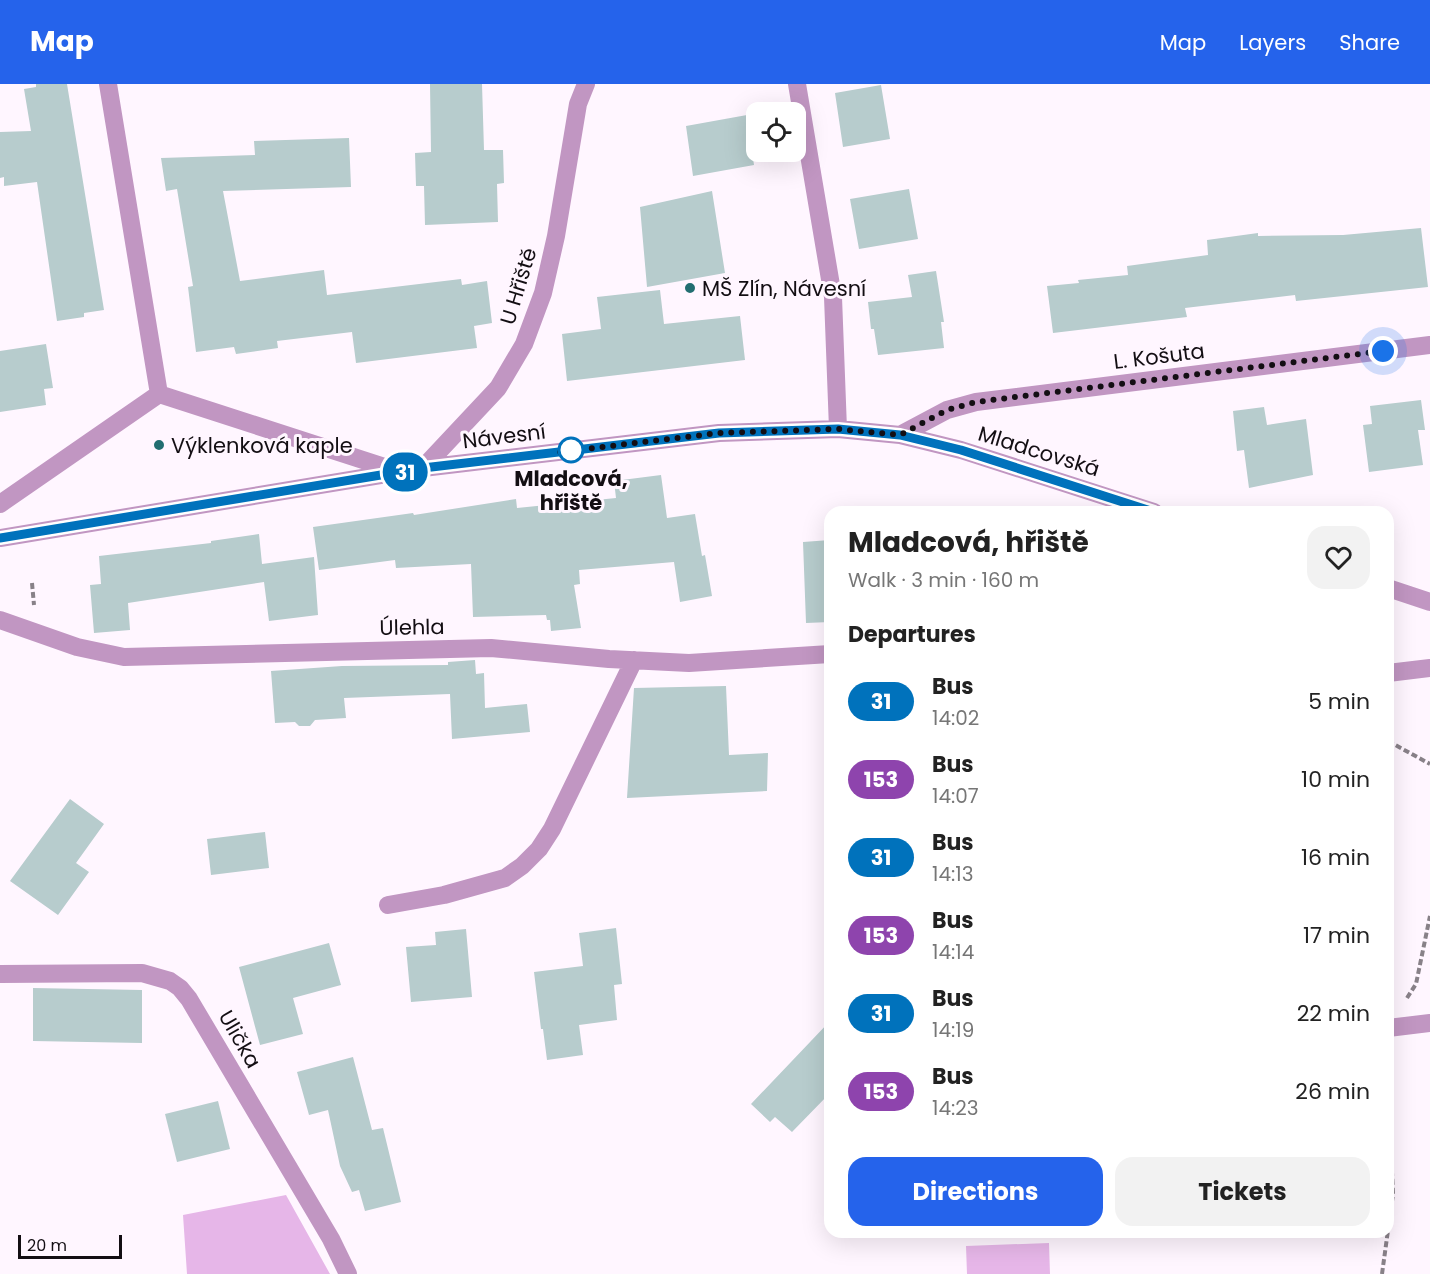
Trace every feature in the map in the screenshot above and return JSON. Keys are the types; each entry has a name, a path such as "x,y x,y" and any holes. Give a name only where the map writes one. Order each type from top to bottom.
{"street":[{"path":"108,84 159,394"},
{"name":"U Hřiště","path":"423,468 498,388 524,344 543,293 556,236 578,104 586,84"},
{"path":"796,84 833,297 838,429"},
{"name":"L. Košuta","path":"900,435 947,410 976,402 1430,345"},
{"path":"159,394 402,473"},
{"path":"0,504 159,394"},
{"name":"Návesní","path":"0,538 423,468 719,433 838,429"},
{"name":"Mladcovská","path":"838,429 900,435 961,450 1135,506"},
{"path":"1394,590 1430,602"},
{"name":"Úlehla","path":"0,620 78,647 124,657 491,648 689,663 824,654"},
{"path":"388,905 444,895 505,878 522,867 539,849 552,829 634,660"},
{"path":"1394,672 1430,668"},
{"name":"Ulička","path":"0,974 142,973 170,981 180,988 211,1033 331,1239 348,1274"},
{"path":"1394,1027 1430,1023"}],"path":[{"path":"1394,744 1430,764"},
{"path":"1398,1003 1407,998 1416,984 1430,916"},
{"path":"1382,1274 1387,1238"}],"shaded area":[{"path":"286,1195 330,1274 187,1274 183,1215"},
{"path":"1049,1243 1050,1274 967,1274 966,1246"}],"building":[{"path":"36,84 67,84 104,310 84,313 84,317 57,321 37,182 4,186 4,177 0,178 0,132 31,131 24,89 36,87"},
{"path":"430,84 482,84 484,150 503,150 504,183 497,184 498,222 425,225 424,186 416,186 415,153 431,152"},
{"path":"881,85 890,139 843,147 835,93"},
{"path":"746,115 746,162 754,162 754,165 693,176 686,126"},
{"path":"349,138 351,187 223,191 240,281 324,270 327,295 461,279 462,285 487,281 492,323 474,326 477,348 356,363 352,332 277,341 278,348 236,354 234,347 196,352 188,287 193,286 177,189 166,191 161,158 255,155 254,141"},
{"path":"909,189 918,239 859,249 850,199"},
{"path":"712,191 725,273 647,287 640,207"},
{"path":"1421,228 1428,287 1296,301 1295,295 1185,308 1187,317 1053,333 1047,286 1128,275 1127,266 1208,255 1207,240 1258,233 1258,236 1343,235"},
{"path":"936,271 944,322 941,322 944,348 878,355 874,329 871,329 868,302 912,297 908,275"},
{"name":"MŠ Zlín, Návesní","path":"660,290 664,324 740,316 745,360 567,381 562,334 601,329 597,297"},
{"path":"46,344 53,388 44,389 46,405 0,412 0,351"},
{"path":"1421,400 1425,430 1418,430 1423,465 1369,472 1363,425 1372,424 1370,406"},
{"path":"1264,407 1267,425 1306,419 1313,475 1249,488 1244,450 1237,451 1233,411"},
{"path":"661,475 667,518 695,514 712,596 680,602 674,562 579,570 580,584 574,585 581,628 551,631 550,620 547,620 546,615 473,617 471,564 396,568 395,560 319,570 313,527 413,513 414,515 516,499 517,508 616,498 614,481"},
{"path":"259,534 262,564 314,557 318,615 269,621 264,582 128,603 130,630 94,633 90,585 101,584 99,556 211,543 211,541"},
{"path":"824,540 824,622 806,623 803,542"},
{"path":"475,660 476,674 484,673 485,708 527,704 530,732 452,739 450,694 344,698 346,718 315,720 310,726 299,726 295,722 275,723 271,671 342,666 448,665 448,662"},
{"path":"726,686 729,755 768,753 767,791 627,798 634,688"},
{"path":"70,799 104,824 76,863 89,872 58,915 10,881"},
{"path":"265,832 269,868 211,875 207,839"},
{"path":"616,928 622,984 614,985 617,1020 579,1025 583,1055 547,1060 534,972 583,966 579,933"},
{"path":"466,929 472,997 411,1002 406,947 436,945 435,932"},
{"path":"329,943 341,985 293,998 303,1034 260,1045 239,967"},
{"path":"33,988 142,990 142,1043 33,1041"},
{"path":"824,1027 824,1099 792,1132 775,1117 770,1122 751,1104"},
{"path":"353,1057 372,1130 383,1128 401,1202 365,1211 359,1190 352,1192 340,1166 328,1110 309,1115 297,1072"},
{"path":"218,1101 230,1149 177,1162 165,1114"}],"bus line":[{"name":"31","path":"0,538 423,468 719,433 838,429 900,435 961,450 1136,506"}],"place":[{"name":"MŠ Zlín, Návesní","path":"690,288"},
{"name":"Výklenková kaple","path":"159,445"},
{"name":"Mladcová, hřiště","path":"571,450"}],"route":[{"path":"571,450 560,452 719,433 838,429 900,435 947,410 976,402 1383,351"}]}
